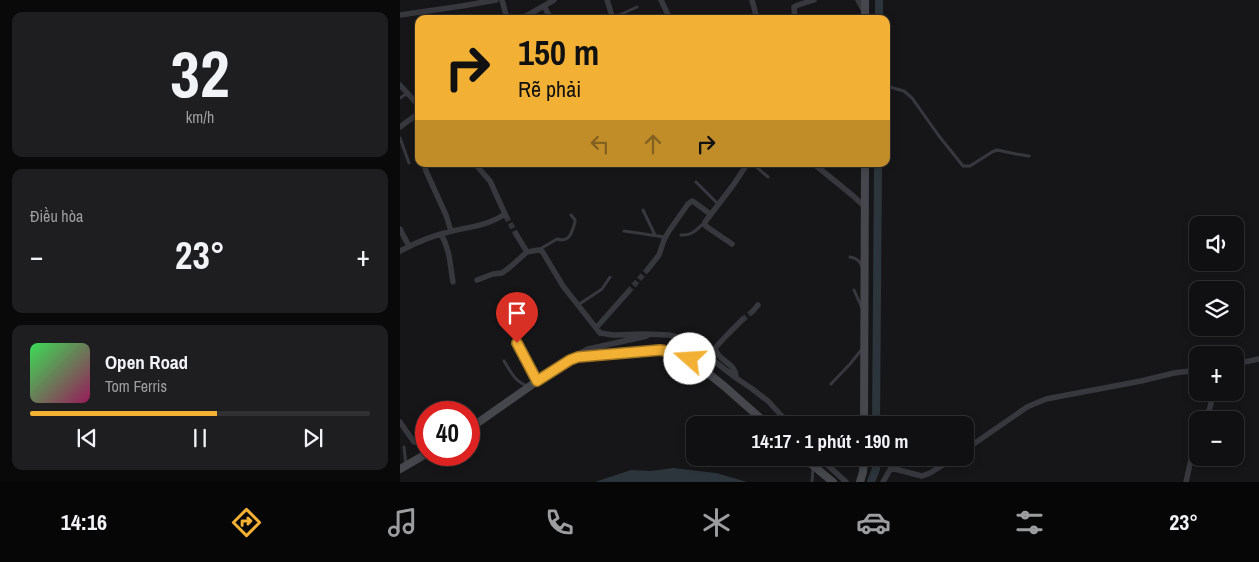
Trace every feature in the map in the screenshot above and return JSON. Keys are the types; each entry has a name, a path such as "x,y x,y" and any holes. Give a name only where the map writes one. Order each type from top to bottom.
{"street":[{"path":"400,15 461,3 496,0"},
{"path":"502,0 506,15"},
{"path":"528,15 554,0"},
{"path":"607,0 612,15"},
{"path":"662,0 668,15"},
{"path":"752,0 756,15"},
{"path":"795,15 794,7 798,4 814,0"},
{"path":"858,0 865,15"},
{"path":"865,15 866,0"},
{"path":"544,6 549,15"},
{"path":"400,85 415,102"},
{"path":"400,128 415,116"},
{"path":"424,167 446,215 451,231"},
{"path":"400,251 441,234 488,223 506,215 490,181 478,167"},
{"path":"732,244 706,227 705,222 745,167"},
{"path":"818,167 865,207"},
{"path":"864,416 865,167"},
{"path":"648,269 659,255 665,237 688,204 692,201 710,214"},
{"path":"400,229 409,246"},
{"path":"441,234 449,253 453,282"},
{"path":"516,234 527,252"},
{"path":"477,280 502,272 510,268 527,252 539,250 563,286 600,333 614,335 669,335 681,338 691,343 768,401 782,416"},
{"path":"596,328 628,292"},
{"path":"753,311 758,305"},
{"path":"736,378 734,369 716,353 715,348 742,320"},
{"path":"480,421 529,386 588,349 657,335"},
{"path":"570,360 578,357 648,350 680,353 724,386 758,416"},
{"path":"1244,362 1259,359"},
{"path":"974,444 1027,407 1046,399 1189,371"},
{"path":"400,422 411,440 415,442"},
{"path":"403,467 415,460"},
{"path":"813,466 832,482"},
{"path":"829,466 846,482"},
{"path":"860,482 863,466"},
{"path":"883,481 889,470 922,476 941,466"},
{"path":"1186,482 1190,466"}],"lane":[{"path":"620,15 637,7"},
{"path":"890,87 904,91 912,98 939,136 964,166 970,166 997,150 1029,156"},
{"path":"400,98 406,94"},
{"path":"400,138 409,163"},
{"path":"756,167 768,177"},
{"path":"696,182 718,204"},
{"path":"643,210 656,236"},
{"path":"539,250 556,239 563,241 567,239 575,220 571,215"},
{"path":"681,235 695,232 705,222"},
{"path":"624,231 665,237"},
{"path":"850,257 856,258 860,262 864,272"},
{"path":"578,306 602,290 610,277"},
{"path":"854,290 864,311"},
{"path":"517,343 537,381"},
{"path":"831,384 864,346"},
{"path":"504,361 521,384 529,386"},
{"path":"403,467 404,446"},
{"path":"812,482 813,466"},
{"path":"887,466 889,470"}],"shaded area":[{"path":"673,468 716,473 747,482 595,482 631,470 651,471"}],"waterway":[{"path":"879,0 879,15"},
{"path":"876,416 878,167"},
{"path":"871,482 876,466"}],"tunnel":[{"path":"506,216 516,234"},
{"path":"628,292 648,269"},
{"path":"742,320 753,311"}],"route":[{"path":"517,343 537,381 578,357 660,350 680,353 690,359"}]}
